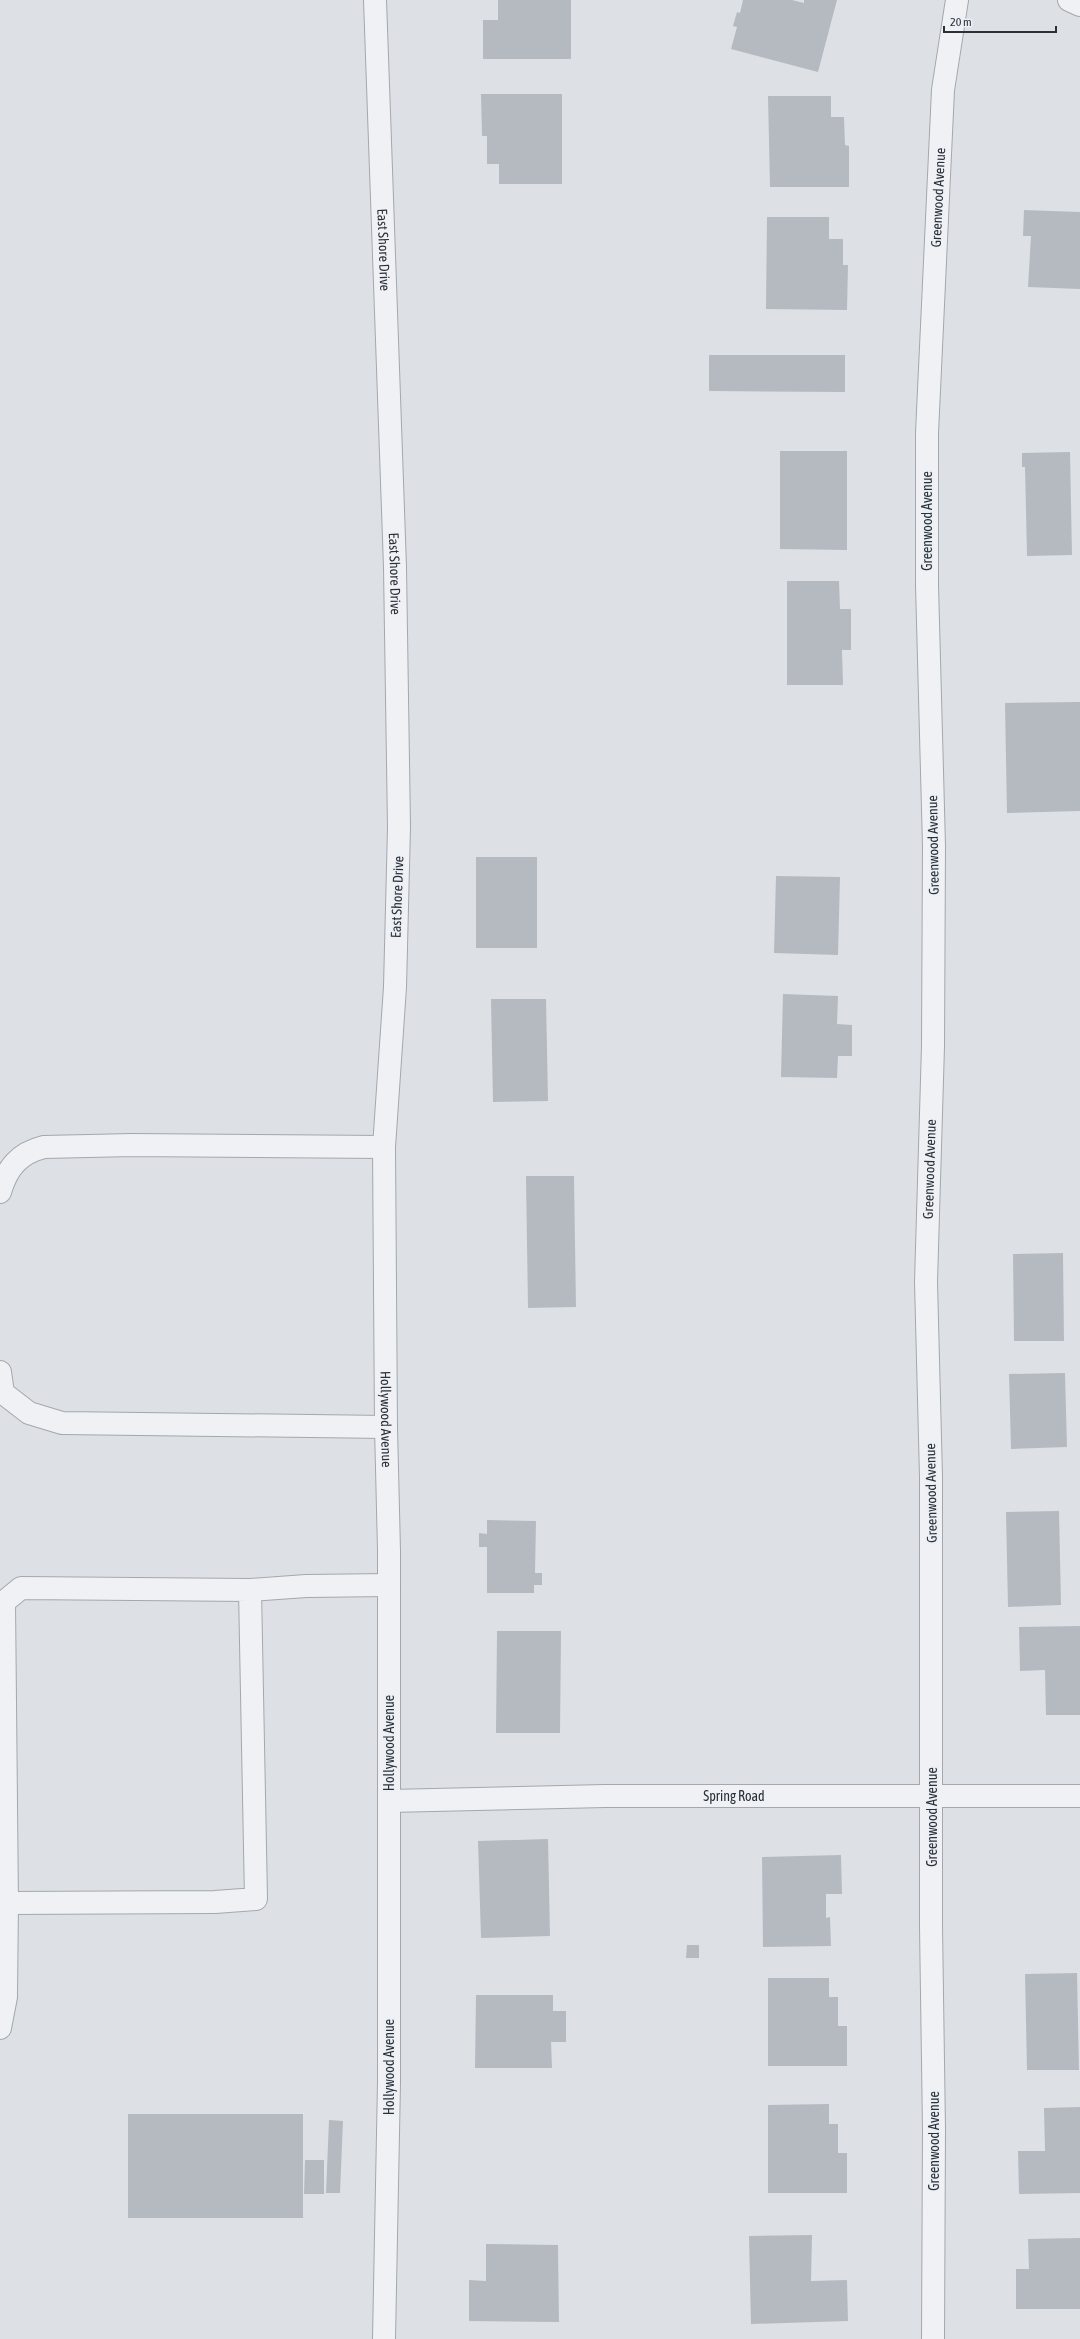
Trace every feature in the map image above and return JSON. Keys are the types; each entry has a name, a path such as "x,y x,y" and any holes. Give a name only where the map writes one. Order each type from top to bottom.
{"street":[{"name":"East Shore Drive","path":"375,0 396,567 399,827 395,987 384,1146"},
{"name":"Greenwood Avenue","path":"933,2339 934,2130 931,1926 932,1477 926,1282 933,1046 934,846 927,585 927,433 943,90 957,0"},
{"path":"1069,0 1080,4"},
{"path":"0,1192 5,1175 18,1158 33,1150 44,1147 132,1145 384,1146"},
{"name":"Hollywood Avenue","path":"384,1146 386,1427 389,1585 389,2082 384,2339"},
{"path":"0,1372 3,1393 30,1413 62,1423 386,1427"},
{"path":"0,2028 6,1998 7,1903 4,1602 21,1588 250,1590 306,1586 389,1585"},
{"path":"7,1903 215,1902 256,1899 250,1590"},
{"name":"Spring Road","path":"389,1801 605,1796 1080,1796"}],"building":[{"path":"498,0 571,0 571,59 483,59 483,20 498,20"},
{"path":"743,0 792,0 804,3 804,0 837,0 818,72 731,49 737,27 733,26 737,12 740,13"},
{"path":"481,94 562,94 562,184 499,184 499,164 487,164 487,136 482,136"},
{"path":"768,96 831,96 831,117 844,117 845,145 849,146 849,187 770,187"},
{"path":"1024,210 1080,212 1080,289 1028,287 1031,236 1023,236"},
{"path":"767,217 829,217 829,239 843,239 843,265 848,265 847,310 766,309"},
{"path":"709,355 845,355 845,392 709,391"},
{"path":"780,451 847,451 847,550 780,549"},
{"path":"1070,452 1072,555 1027,556 1025,467 1022,467 1022,453"},
{"path":"787,581 839,581 840,609 851,609 851,650 842,650 843,685 787,685"},
{"path":"1080,702 1080,811 1007,813 1005,703"},
{"path":"476,857 537,857 537,948 476,948"},
{"path":"776,876 840,877 838,955 774,953"},
{"path":"783,994 838,996 837,1024 852,1025 852,1056 838,1056 837,1078 781,1077"},
{"path":"491,999 546,999 548,1101 493,1102"},
{"path":"526,1176 574,1176 576,1307 528,1308"},
{"path":"1063,1253 1064,1341 1014,1341 1013,1254"},
{"path":"1065,1373 1067,1447 1011,1449 1009,1374"},
{"path":"1059,1511 1061,1605 1008,1607 1006,1512"},
{"path":"487,1520 536,1521 535,1573 542,1573 542,1585 534,1585 534,1593 487,1593 487,1547 479,1547 479,1533 487,1534"},
{"path":"1080,1626 1080,1715 1046,1715 1045,1670 1020,1671 1019,1627"},
{"path":"497,1631 561,1631 560,1733 496,1733"},
{"path":"548,1839 550,1936 481,1938 478,1841"},
{"path":"841,1855 842,1894 826,1894 826,1918 830,1917 831,1946 763,1947 762,1857"},
{"path":"687,1945 699,1945 699,1958 686,1958"},
{"path":"1077,1973 1079,2070 1027,2070 1025,1974"},
{"path":"768,1978 829,1978 829,1997 838,1997 838,2026 847,2026 847,2066 768,2066"},
{"path":"476,1995 553,1995 553,2011 566,2011 566,2042 551,2042 552,2068 475,2068"},
{"path":"829,2104 829,2124 838,2124 838,2153 847,2153 847,2193 768,2193 768,2105"},
{"path":"1080,2107 1080,2193 1019,2194 1018,2151 1045,2151 1044,2108"},
{"path":"128,2114 303,2114 303,2218 128,2218"},
{"path":"329,2120 343,2121 340,2193 326,2193"},
{"path":"305,2160 324,2160 324,2194 304,2194"},
{"path":"812,2235 811,2281 847,2280 848,2321 751,2324 749,2236"},
{"path":"1080,2238 1080,2309 1016,2309 1016,2269 1029,2269 1028,2239"},
{"path":"486,2244 558,2245 559,2322 469,2321 469,2280 486,2281"}]}
